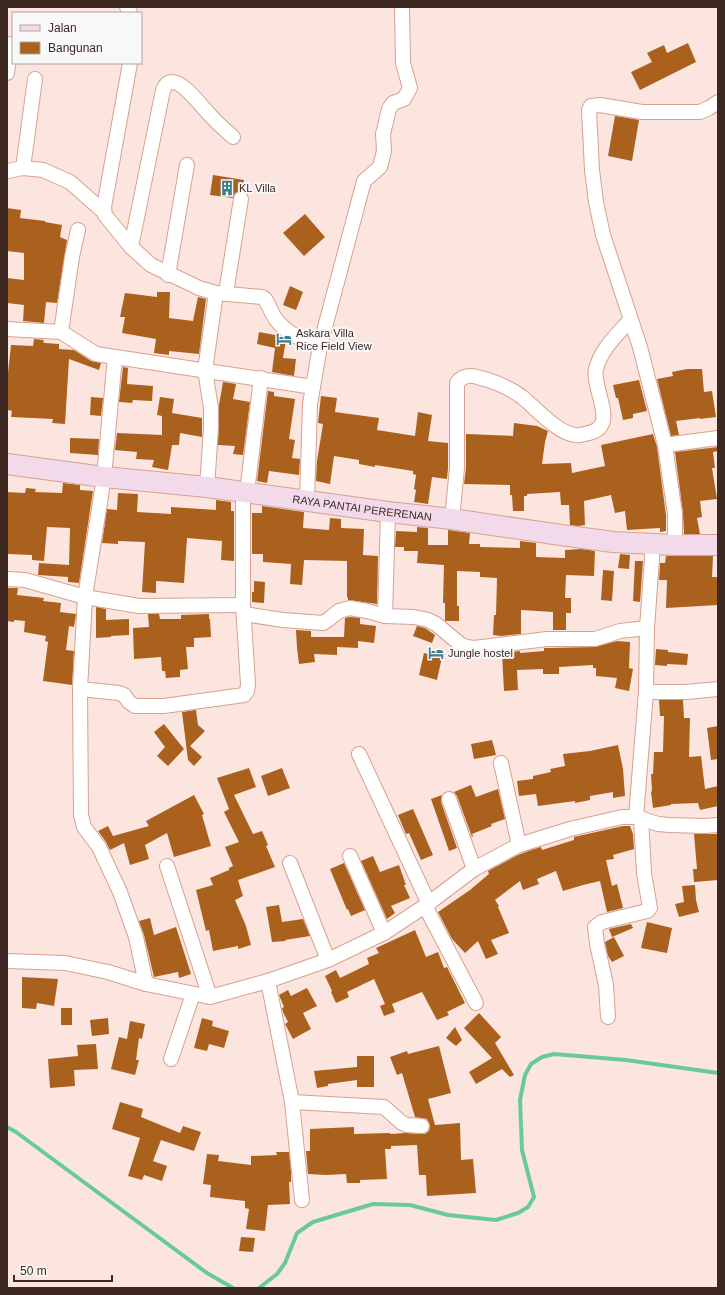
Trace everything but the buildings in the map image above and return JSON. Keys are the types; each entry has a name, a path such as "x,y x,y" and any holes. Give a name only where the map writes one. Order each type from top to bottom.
{"street":[{"path":"307,501 310,404 320,346 364,181 380,167 384,151 383,134 389,109 393,103 404,99 410,88 403,63 402,7"},
{"path":"7,73 11,44"},
{"path":"104,212 130,64"},
{"path":"23,168 35,79"},
{"path":"131,247 163,90 166,84 172,82 178,84 191,94 210,116 233,137"},
{"path":"675,545 675,514 665,445 640,347 603,235 596,202 592,170 589,110 591,106 600,105 642,112 700,112 718,102"},
{"path":"168,274 187,166"},
{"path":"7,171 23,168 43,170 70,182 104,212 105,216 131,247 151,266 199,288 221,293 262,297 267,302 277,320 283,326 298,338 320,346"},
{"path":"207,487 211,408 204,370 240,199"},
{"path":"61,332 72,257 78,230"},
{"path":"452,518 456,468 457,382 460,378 466,375 476,376 500,384 522,397 548,420 564,431 576,436 590,433 600,428 604,420 595,372 599,359 607,346 630,320"},
{"path":"7,328 61,332 96,354 313,387"},
{"path":"115,357 104,477 85,597 80,689 81,815 84,827 100,847 120,892 136,937 146,984"},
{"path":"80,689 119,693 124,695 129,702 136,706 164,706 244,695 247,691 248,684 243,610 245,492 261,378"},
{"path":"665,445 718,438"},
{"name":"RAYA PANTAI PERERENAN","path":"7,464 104,477 207,487 388,512 452,518 613,542 675,545 718,545"},
{"path":"385,616 388,512"},
{"path":"608,1017 606,985 597,944 595,927 602,922 647,911 650,908 644,873 638,817 646,692 647,628 654,544"},
{"path":"7,578 24,580 85,597 140,606 243,610 283,620 323,623 340,611 350,608 385,616 414,617 428,620 436,624 461,645 474,648 547,639 595,639 620,631 647,628"},
{"path":"646,692 686,692 718,689"},
{"path":"359,754 427,905 476,1003"},
{"path":"501,763 520,844"},
{"path":"449,799 474,869"},
{"path":"7,961 65,963 108,972 146,984 210,997 268,981 328,960 384,933 427,905 474,869 520,844 570,829 622,817 638,817 658,824 704,826 718,825"},
{"path":"350,856 384,933"},
{"path":"290,863 328,960"},
{"path":"167,866 210,997"},
{"path":"268,981 292,1102 302,1200"},
{"path":"171,1059 193,994"},
{"path":"292,1102 384,1107 402,1123 407,1125 422,1126"}],"waterway":[{"path":"259,1288 277,1274 285,1263 297,1233 313,1222 373,1204 410,1205 448,1215 496,1220 518,1213 528,1207 534,1197 522,1150 520,1100 525,1075 531,1064 542,1057 554,1054 626,1060 718,1073"},
{"path":"7,1127 16,1132 207,1273 233,1288"}],"place":[{"name":"KL Villa","path":"227,188"},
{"name":"Askara Villa Rice Field View","path":"284,339"},
{"name":"Jungle hostel","path":"436,653"}]}
